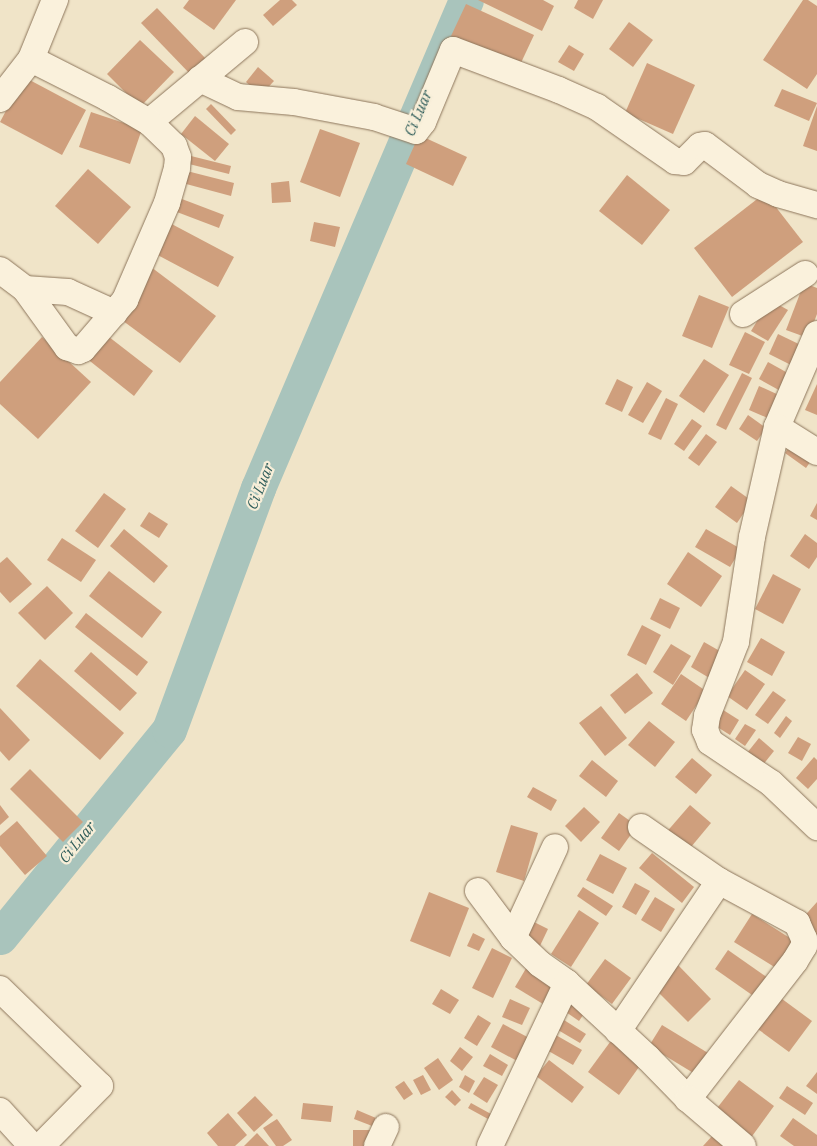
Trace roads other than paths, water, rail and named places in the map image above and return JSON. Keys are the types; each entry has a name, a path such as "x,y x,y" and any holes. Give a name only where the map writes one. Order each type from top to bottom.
{"street":[{"path":"0,99 31,59 56,0"},
{"path":"149,122 245,42"},
{"path":"200,79 238,97 284,101 374,117 416,131 423,122 453,50 519,74 597,107 675,161 684,162 700,146 705,145 758,185 816,200"},
{"path":"0,270 25,289 67,347 73,350 83,349 125,300 167,203 177,168 178,157 174,146 149,122 108,98 31,59"},
{"path":"744,314 813,271"},
{"path":"25,289 68,292 114,313"},
{"path":"817,334 777,428 752,537 736,642 706,716 705,730 710,742 771,783 817,827"},
{"path":"777,428 817,452"},
{"path":"641,827 719,881 797,924 803,932 804,946 795,961 688,1099"},
{"path":"513,938 555,847"},
{"path":"618,1031 719,881"},
{"path":"478,891 513,938 540,964 566,983 688,1099 743,1146"},
{"path":"490,1146 566,983"},
{"path":"0,989 100,1086 42,1146"},
{"path":"0,1111 32,1146"}],"waterway":[{"name":"Ci Luar","path":"0,937 169,730 258,488 466,0"}]}
